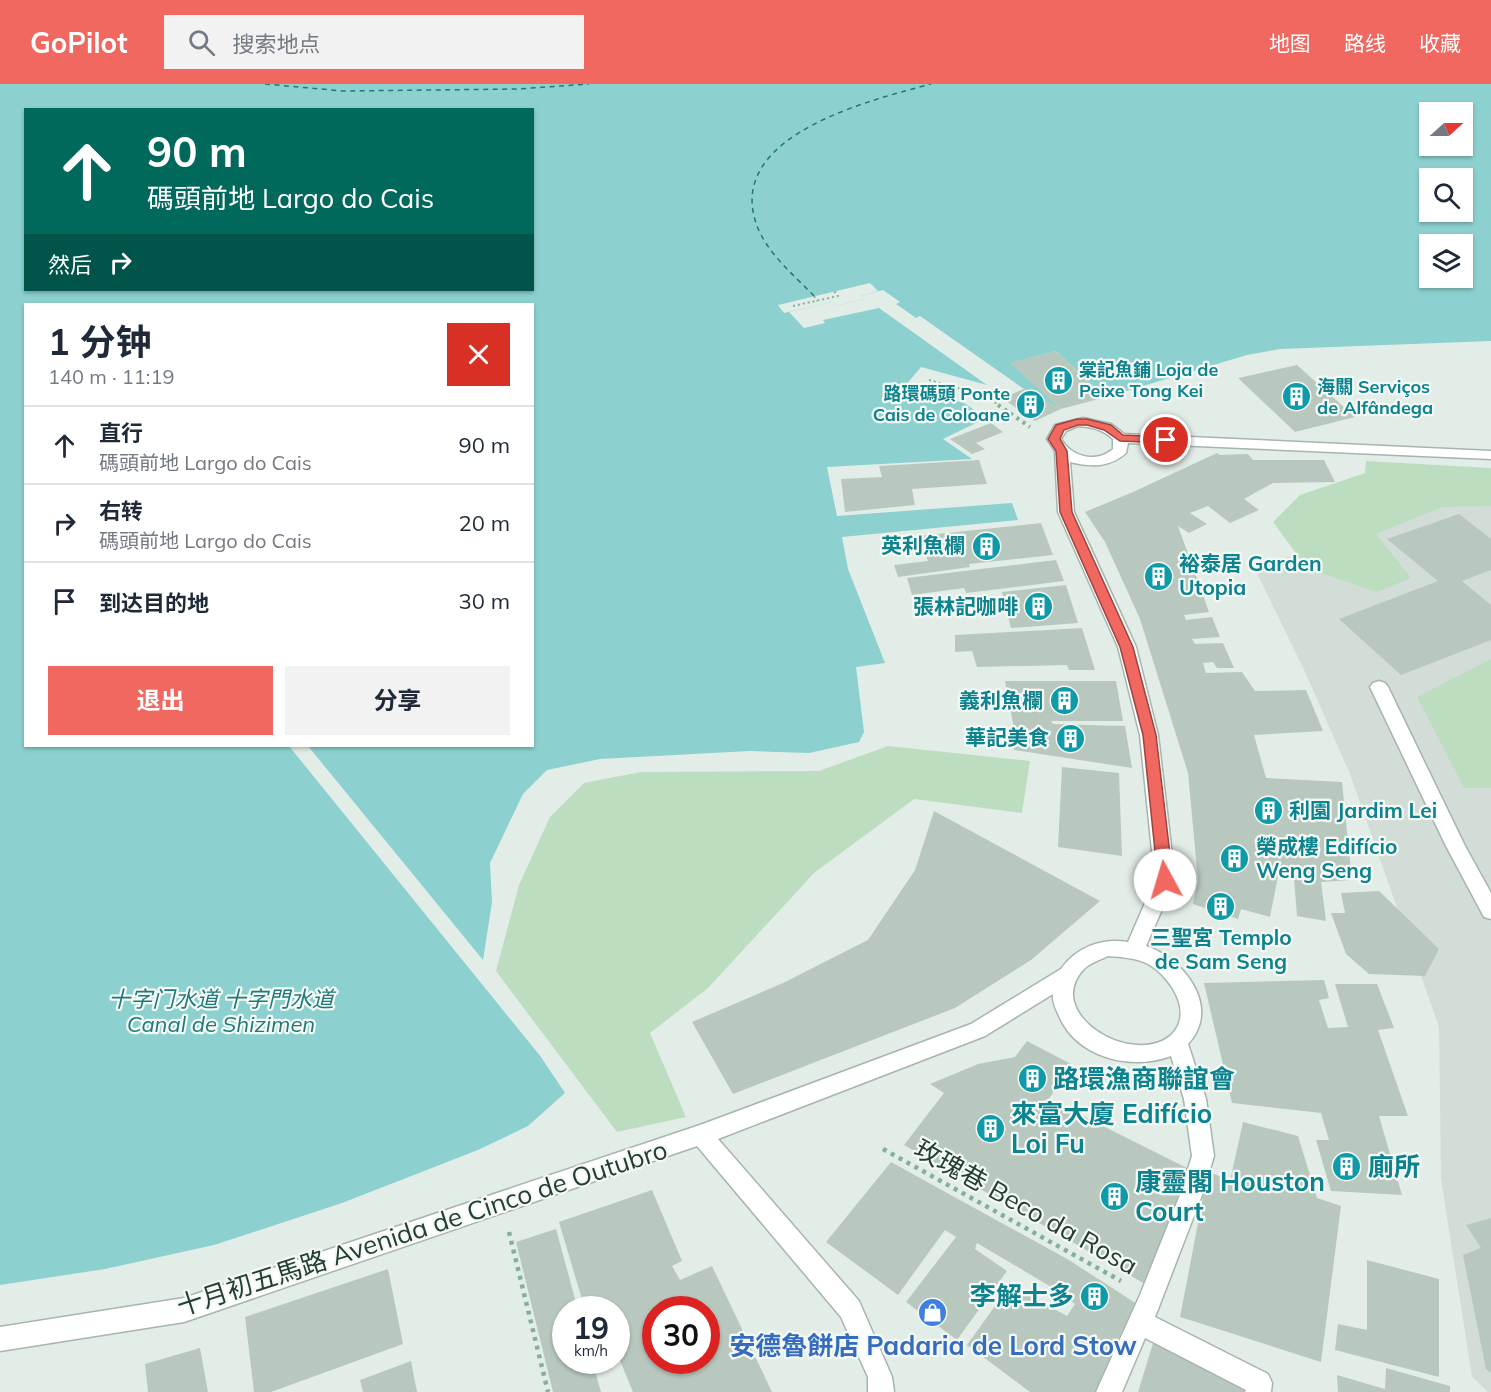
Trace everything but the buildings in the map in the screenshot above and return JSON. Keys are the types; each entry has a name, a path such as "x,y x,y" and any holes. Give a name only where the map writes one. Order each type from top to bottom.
{"street":[{"path":"1059,448 1078,460 1100,461 1116,455 1121,450 1120,438 1115,432 1098,424 1077,422 1060,428 1054,439 1059,448 1066,512 1127,647 1149,735 1165,880 1134,951"},
{"path":"1120,438 1491,455"},
{"path":"1379,687 1456,846 1491,911"},
{"path":"1106,948 1134,951 1162,962 1178,976 1188,992 1192,1009 1189,1025 1177,1042 1166,1049 1148,1055 1127,1055 1106,1049 1087,1039 1073,1025 1064,1008 1061,991 1065,976 1074,963 1106,948"},
{"name":"十月初五馬路 Avenida de Cinco de Outubro","path":"0,1339 184,1310 701,1135 978,1030 1065,976"},
{"path":"1108,1392 1141,1323 1191,1194 1203,1156 1195,1099 1177,1042"},
{"path":"701,1135 850,1310 880,1377 881,1392"},
{"path":"1141,1323 1259,1383 1258,1392"}],"path":[{"path":"793,306 838,296 834,291"},
{"path":"814,296 817,301"},
{"path":"929,380 984,395 1059,448"},
{"name":"玫瑰巷 Beco da Rosa","path":"883,1149 1151,1298"},
{"path":"502,1202 548,1392"}],"shaded area":[{"path":"1491,472 1491,1392 1488,1392 1472,1377 1441,1179 1439,1027 1350,774 1306,674 1254,567 1322,547"}],"green space":[{"path":"1366,461 1491,468 1491,506 1442,507 1376,534 1411,578 1377,592 1307,568 1273,522 1300,495 1365,473"},
{"path":"1491,659 1491,788 1464,788 1417,697"},
{"path":"888,746 1030,761 1022,813 914,799 814,873 708,988 650,1033 686,1117 617,1132 496,971 519,885 550,817 584,783 641,772 819,771"}],"water":[{"name":"十字门水道 十字門水道 Canal de Shizimen","path":"0,84 1491,84 1491,341 1280,349 1247,355 1106,397 1056,351 1011,363 1061,409 1024,389 920,316 916,318 896,304 900,302 883,290 861,296 865,299 836,306 832,302 789,312 804,328 825,323 823,320 879,308 987,385 921,367 905,386 964,403 986,418 943,439 972,459 827,467 837,516 1012,503 1018,520 842,537 848,569 885,663 856,667 864,732 859,742 809,753 750,751 600,759 547,770 523,794 490,863 492,902 483,960 309,747 534,747 534,303 24,303 24,747 290,747 541,1057 565,1093 528,1126 478,1150 342,1203 214,1245 105,1269 0,1285"}],"pier":[{"path":"870,283 878,291 861,296 865,299 836,306 832,302 784,313 778,305"}],"ferry route":[{"path":"265,84 343,91 518,89 589,84"},
{"path":"814,296 772,252 759,231 755,220 753,190 764,165 784,143 811,126 842,111 931,84"}],"place":[{"name":"棠記魚鋪 Loja de Peixe Tong Kei","path":"1058,380"},
{"name":"海關 Serviços de Alfândega","path":"1296,397"},
{"name":"路環碼頭 Ponte Cais de Coloane","path":"1031,404"},
{"name":"英利魚欄","path":"986,546"},
{"name":"裕泰居 Garden Utopia","path":"1158,576"},
{"name":"張林記咖啡","path":"1039,607"},
{"name":"義利魚欄","path":"1064,701"},
{"name":"華記美食","path":"1070,738"},
{"name":"利園 Jardim Lei","path":"1268,811"},
{"name":"榮成樓 Edifício Weng Seng","path":"1235,859"},
{"name":"三聖宮 Templo de Sam Seng","path":"1221,907"},
{"name":"路環漁商聯誼會","path":"1032,1079"},
{"name":"來富大廈 Edifício Loi Fu","path":"990,1129"},
{"name":"廁所","path":"1347,1167"},
{"name":"康靈閣 Houston Court","path":"1114,1197"},
{"name":"李解士多","path":"1095,1296"},
{"name":"安德魯餅店 Padaria de Lord Stow","path":"933,1312"}],"route":[{"path":"1165,880 1149,735 1127,647 1066,512 1062,451 1056,446 1054,439 1060,428 1068,424 1087,422 1107,427 1120,438 1166,440"}]}
